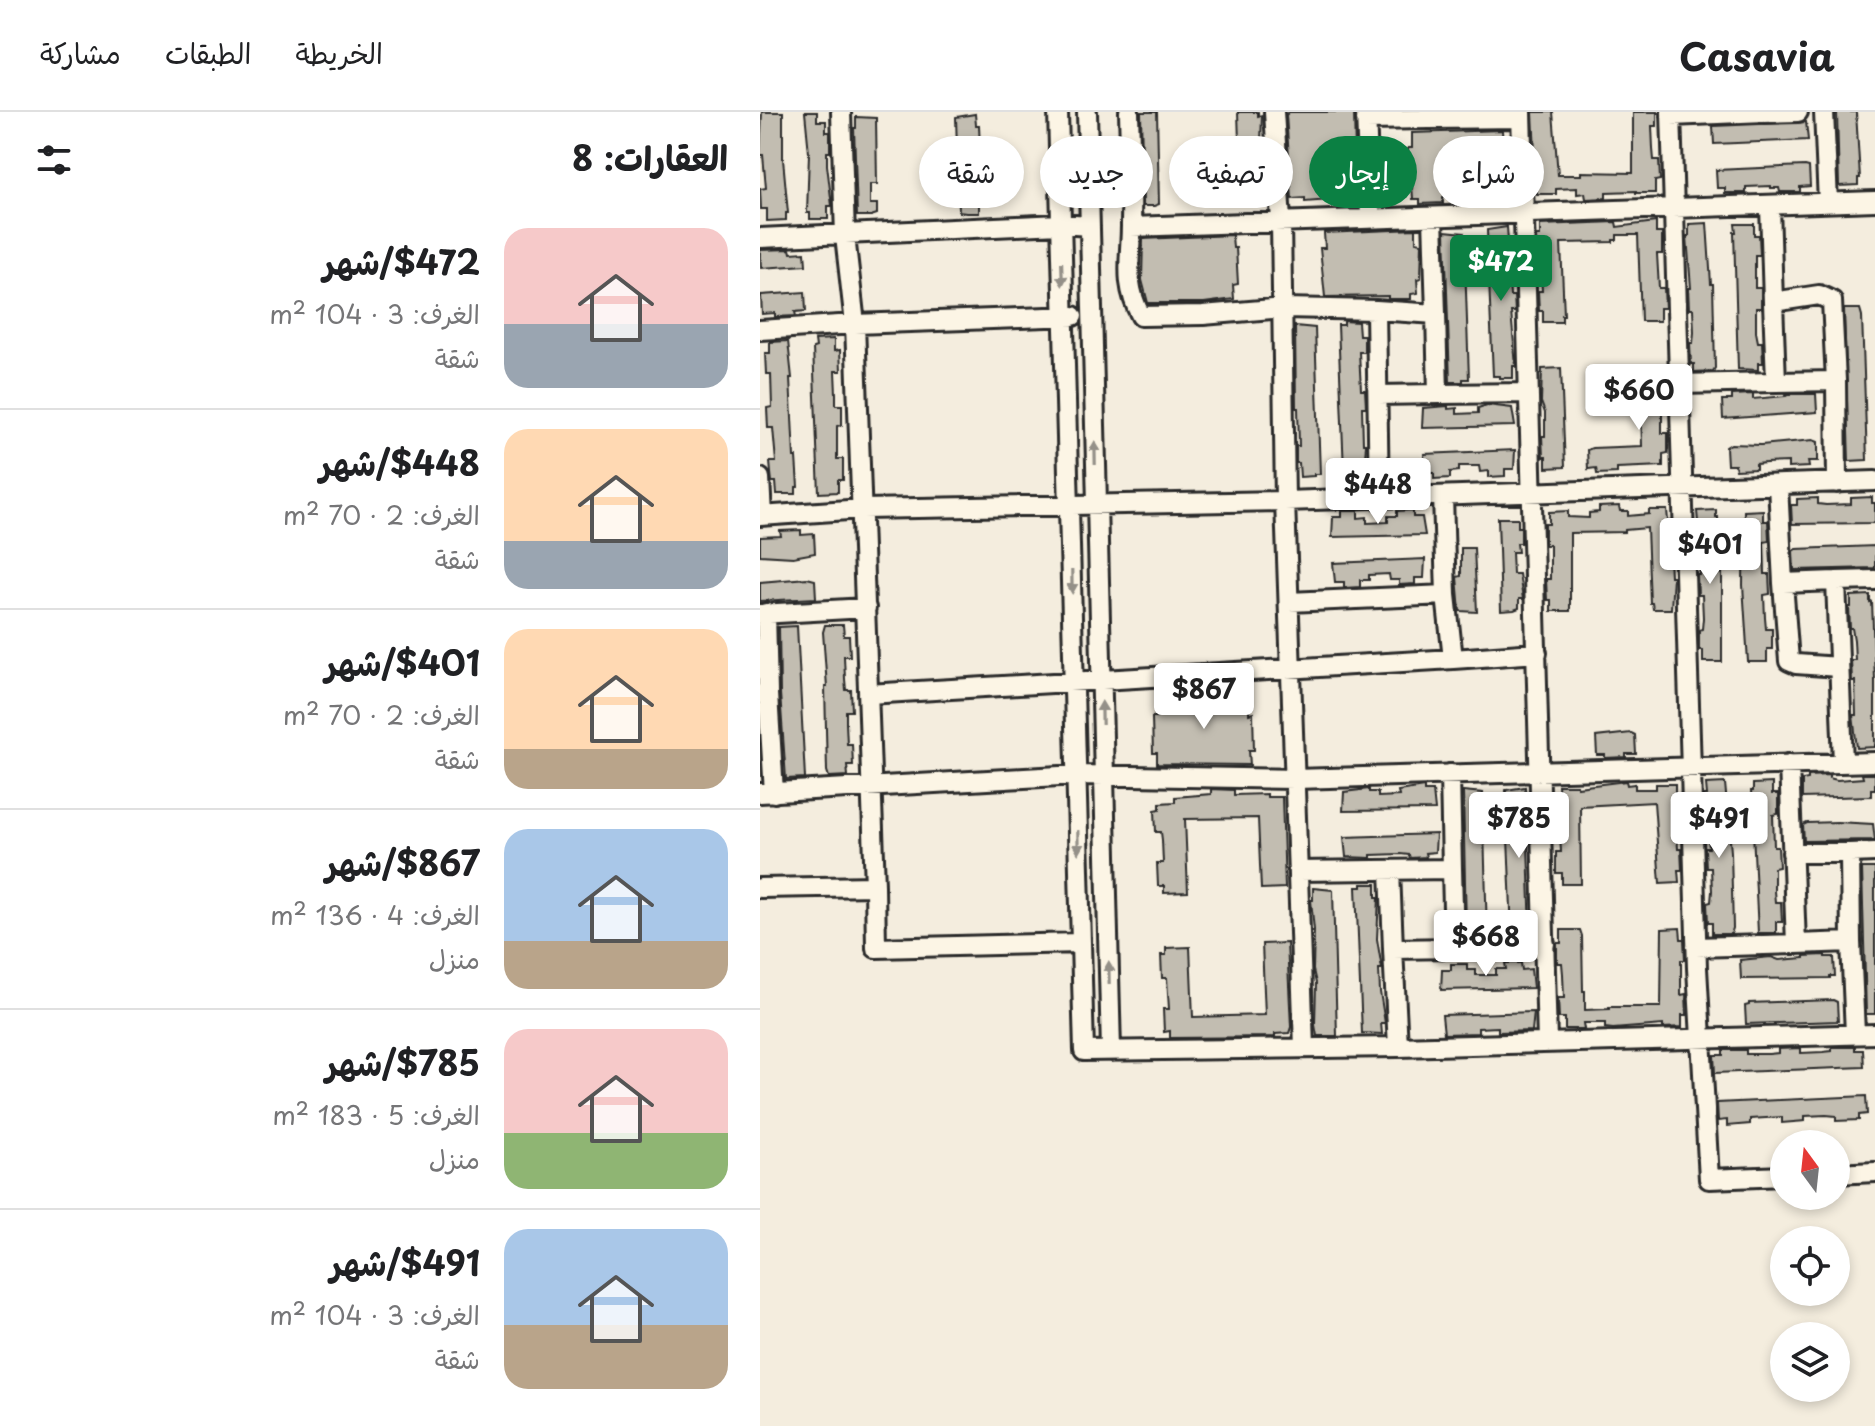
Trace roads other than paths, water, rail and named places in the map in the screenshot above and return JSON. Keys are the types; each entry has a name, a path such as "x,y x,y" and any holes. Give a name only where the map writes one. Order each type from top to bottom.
{"street":[{"path":"841,112 845,236 855,324 863,509 876,948 1080,943"},
{"path":"1058,112 1084,1051 1398,1047 1875,1034"},
{"path":"1087,112 1111,1051"},
{"path":"1129,112 1131,227 1128,275 1141,316 1203,315 1284,308 1436,314"},
{"path":"1274,112 1284,308 1285,501 1304,1048"},
{"path":"1770,1177 1709,1179 1696,947 1671,114 1798,112"},
{"path":"1824,112 1828,203"},
{"path":"1370,218 1366,116 1521,115 1547,1042"},
{"path":"1131,227 1875,201"},
{"path":"1770,206 1776,382"},
{"path":"1433,217 1438,394"},
{"path":"760,238 1060,224 1090,226"},
{"path":"1773,302 1819,295 1832,301 1837,483"},
{"path":"1376,310 1379,498"},
{"path":"760,330 1092,315"},
{"path":"1679,384 1836,381"},
{"path":"1378,395 1529,393"},
{"path":"760,478 761,516 863,509 1285,501 1875,481"},
{"path":"1778,485 1789,661 1839,667"},
{"path":"1443,496 1446,595 1453,659"},
{"path":"1783,583 1875,580"},
{"path":"1836,581 1843,763"},
{"path":"1289,602 1446,595"},
{"path":"866,608 763,613 767,793 1077,775 1295,779 1875,762"},
{"path":"868,694 1537,653"},
{"path":"1789,764 1796,944"},
{"path":"1450,774 1454,948"},
{"path":"1792,853 1875,852"},
{"path":"1850,853 1855,1034"},
{"path":"1298,871 1452,869"},
{"path":"1390,870 1398,1047"},
{"path":"760,888 875,886"},
{"path":"1696,947 1851,942"},
{"path":"1393,949 1545,944"},
{"path":"1850,1173 1875,1172"}]}
